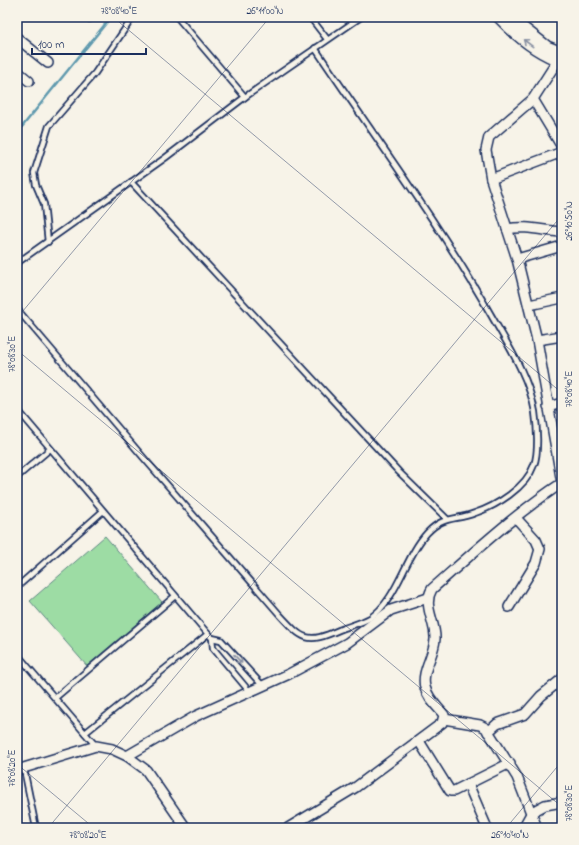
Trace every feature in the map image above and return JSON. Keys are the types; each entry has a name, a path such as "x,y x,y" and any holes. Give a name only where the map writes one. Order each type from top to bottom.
{"street":[{"path":"499,17 529,45 542,54 561,58"},
{"path":"509,17 561,58"},
{"path":"17,38 48,63"},
{"path":"444,719 442,712 428,696 424,680 434,651 436,638 428,598 432,589 516,518 562,484 537,340 517,259 491,179 486,150 486,143 489,137 533,99 561,58"},
{"path":"17,72 29,81"},
{"path":"533,99 562,147"},
{"path":"491,179 562,152"},
{"path":"507,228 529,227 547,231 562,232"},
{"path":"517,259 562,246"},
{"path":"529,305 562,298"},
{"path":"537,340 562,336"},
{"path":"548,407 562,403"},
{"path":"509,606 536,563 540,549 536,540 516,518"},
{"path":"127,756 196,716 289,674 347,643 391,610 428,598"},
{"path":"488,732 497,724 525,714 541,696 562,679"},
{"path":"444,719 480,725 488,732 510,763 532,812 537,828"},
{"path":"288,828 356,787 437,728 444,719"},
{"path":"419,741 448,789 454,791 510,763"},
{"path":"20,770 96,746 127,756 146,770 186,828"},
{"path":"468,784 487,828"},
{"path":"523,828 532,812 545,805 562,802"}],"lane":[{"path":"48,242 44,204 36,185 34,173 49,126 95,73 133,17"},
{"path":"177,17 245,97"},
{"path":"310,17 327,39"},
{"path":"17,263 131,182 245,97 361,17"},
{"path":"17,309 280,615 297,633 308,638 320,638 369,618 380,608 391,593 423,538 438,524 447,519 473,514 492,506 521,485 534,465 537,440 534,411 526,381 509,346 469,276 315,48"},
{"path":"131,182 399,472 447,519"},
{"path":"17,409 210,636 213,648 249,691"},
{"path":"17,477 50,449"},
{"path":"17,587 103,511"},
{"path":"55,698 175,596"},
{"path":"210,636 221,640 262,685"},
{"path":"85,733 210,636"},
{"path":"17,654 96,746"},
{"path":"20,770 36,828"}],"green space":[{"path":"105,536 162,602 87,666 30,601"}],"waterway":[{"path":"17,133 111,17"}]}
